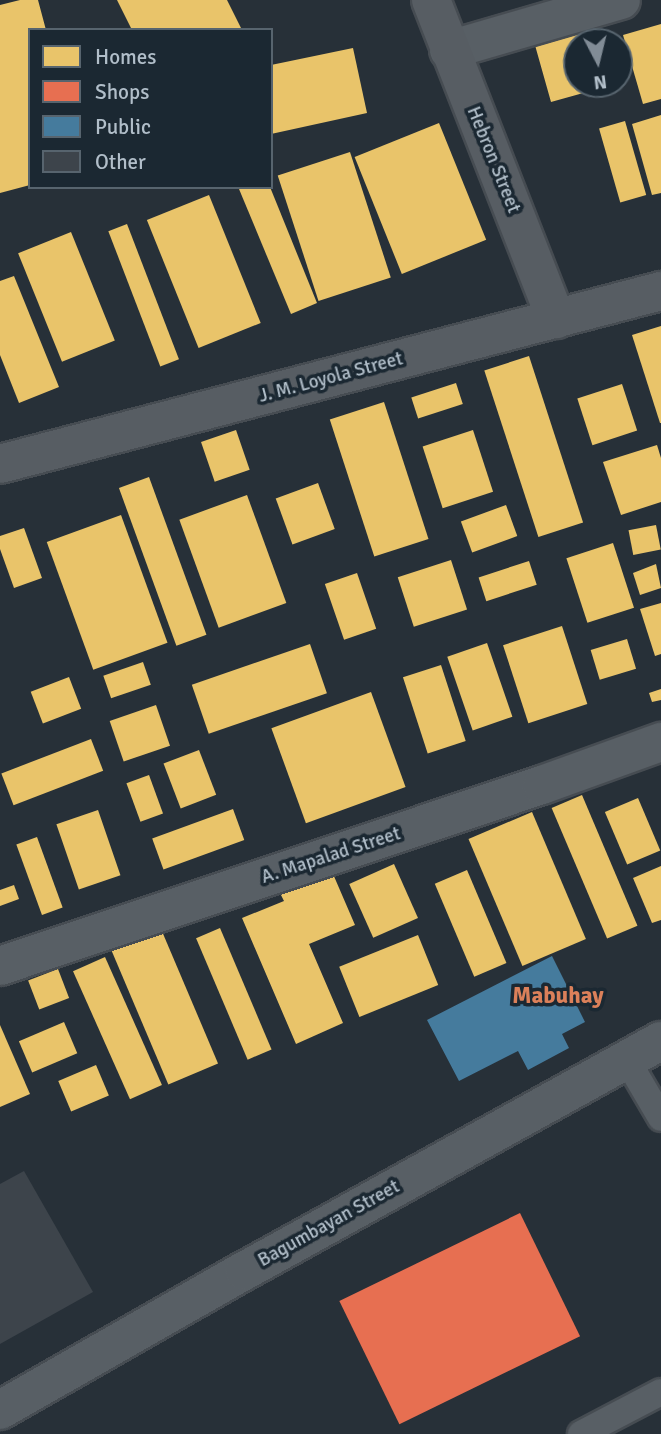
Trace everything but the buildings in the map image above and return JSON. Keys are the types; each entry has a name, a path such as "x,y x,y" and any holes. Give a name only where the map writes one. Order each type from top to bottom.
{"main road":[{"name":"Hebron Street","path":"431,0 556,319"},
{"name":"J. M. Loyola Street","path":"0,464 661,291"}],"street":[{"path":"449,50 621,0"},
{"name":"A. Mapalad Street","path":"0,966 529,790 661,742"},
{"name":"Bagumbayan Street","path":"0,1410 244,1271 661,1041"}],"lane":[{"path":"627,1060 661,1118"},
{"path":"581,1434 661,1392"}],"district":[{"name":"Mabuhay","path":"558,996"}]}
